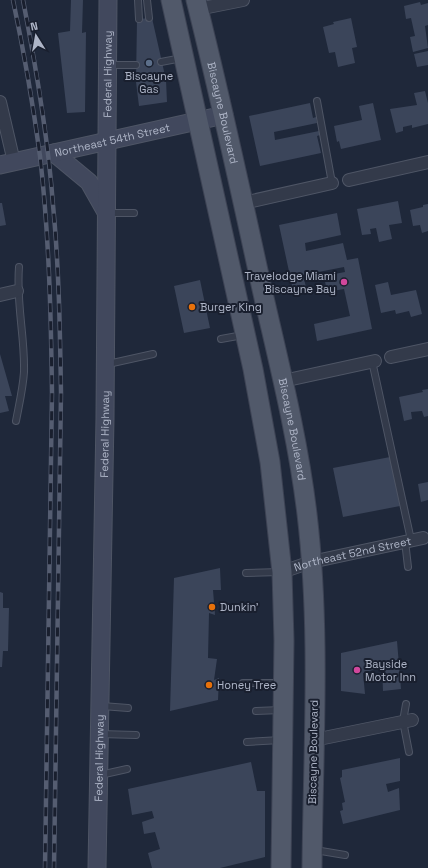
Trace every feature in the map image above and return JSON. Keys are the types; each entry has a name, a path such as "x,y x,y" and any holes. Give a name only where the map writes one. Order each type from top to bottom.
{"main road":[{"path":"171,0 245,334 270,462 282,572 284,682 281,868"},
{"name":"Biscayne Boulevard","path":"197,5 224,115 300,464 311,562 315,637 312,868"}],"street":[{"name":"Federal Highway","path":"97,868 105,364 108,0"},
{"path":"197,5 243,0"},
{"path":"0,102 7,163"},
{"name":"Northeast 54th Street","path":"7,163 224,115"},
{"path":"54,153 88,182 106,213"},
{"path":"349,180 428,162"},
{"path":"243,203 332,184"},
{"path":"0,295 17,290"},
{"path":"391,357 428,349"},
{"path":"283,381 373,361"},
{"name":"Northeast 52nd Street","path":"282,572 311,562 424,538"},
{"path":"314,740 407,721"}],"lane":[{"path":"138,0 139,19"},
{"path":"147,0 149,18"},
{"path":"161,62 184,58"},
{"path":"108,65 136,65"},
{"path":"317,101 332,184"},
{"path":"106,213 134,213"},
{"path":"16,421 24,373 17,290 19,267"},
{"path":"221,339 245,334"},
{"path":"105,364 153,354"},
{"path":"373,361 408,541 408,567"},
{"path":"246,573 282,572"},
{"path":"243,683 284,682"},
{"path":"406,704 410,752"},
{"path":"100,706 128,708"},
{"path":"256,711 283,710"},
{"path":"100,734 136,735"},
{"path":"247,742 283,740"},
{"path":"99,775 127,769"},
{"path":"312,849 345,855"}],"building":[{"path":"71,0 83,0 82,33 86,32 85,112 67,113 58,33 70,31"},
{"path":"420,2 421,5 428,3 428,25 425,26 428,48 413,52 410,37 415,36 411,18 406,19 404,6"},
{"name":"Biscayne Gas","path":"152,18 166,80 167,102 139,106 136,82 137,19"},
{"path":"351,18 357,47 352,48 355,63 338,67 335,52 329,53 323,27 334,24 333,22"},
{"path":"428,51 428,65 417,67 414,54"},
{"path":"425,91 428,103 428,124 412,128 412,125 403,127 403,131 396,133 390,109 417,105 414,93"},
{"path":"310,103 313,118 316,117 317,123 274,132 275,140 319,131 320,135 317,136 321,153 260,166 249,116"},
{"path":"373,103 381,140 341,149 339,141 337,142 334,126 362,120 359,106"},
{"path":"398,201 402,223 389,225 392,239 379,242 376,228 370,229 371,234 362,235 357,209"},
{"path":"0,203 2,203 6,225 0,226"},
{"path":"428,204 428,231 422,233 420,225 413,226 410,210 423,207 423,205"},
{"name":"Travelodge Miami Biscayne Bay","path":"337,213 341,235 305,243 306,251 343,243 347,260 358,258 372,329 317,341 314,324 350,316 344,289 327,292 324,276 345,272 344,267 303,275 306,287 293,290 279,225"},
{"name":"Burger King","path":"200,280 210,328 184,333 174,286"},
{"path":"388,282 391,295 416,290 422,314 411,317 409,311 396,314 395,310 381,313 375,285"},
{"path":"0,354 12,396 5,396 9,411 0,413"},
{"path":"428,389 428,416 424,417 422,411 411,412 412,419 404,421 399,397 423,392 422,390"},
{"path":"390,457 400,506 343,517 333,468"},
{"path":"428,482 428,500 421,502 418,484"},
{"path":"220,568 221,590 213,590 215,615 209,613 208,658 217,659 214,680 219,678 218,700 170,711 174,578"},
{"path":"0,592 3,593 3,608 9,608 8,651 3,651 2,667 0,667"},
{"name":"Bayside Motor Inn","path":"397,641 401,689 383,691 382,667 363,673 365,694 341,691 341,653"},
{"path":"400,758 400,781 386,784 388,792 399,788 400,810 343,824 340,811 343,810 342,803 345,802 340,778 342,777 342,770"},
{"path":"251,762 257,791 265,791 265,857 220,868 152,868 148,853 160,849 155,832 144,834 142,822 154,818 152,811 132,815 128,789"}],"railway":[{"path":"13,0 28,78 40,156 46,215 50,304 52,393 45,868"},
{"path":"23,0 45,127 57,252 59,299 61,393 54,868"}],"place":[{"name":"Biscayne Gas","path":"149,63"},
{"name":"Travelodge Miami Biscayne Bay","path":"344,282"},
{"name":"Burger King","path":"192,307"},
{"name":"Dunkin'","path":"212,607"},
{"name":"Bayside Motor Inn","path":"357,670"},
{"name":"Honey Tree","path":"209,685"}]}
